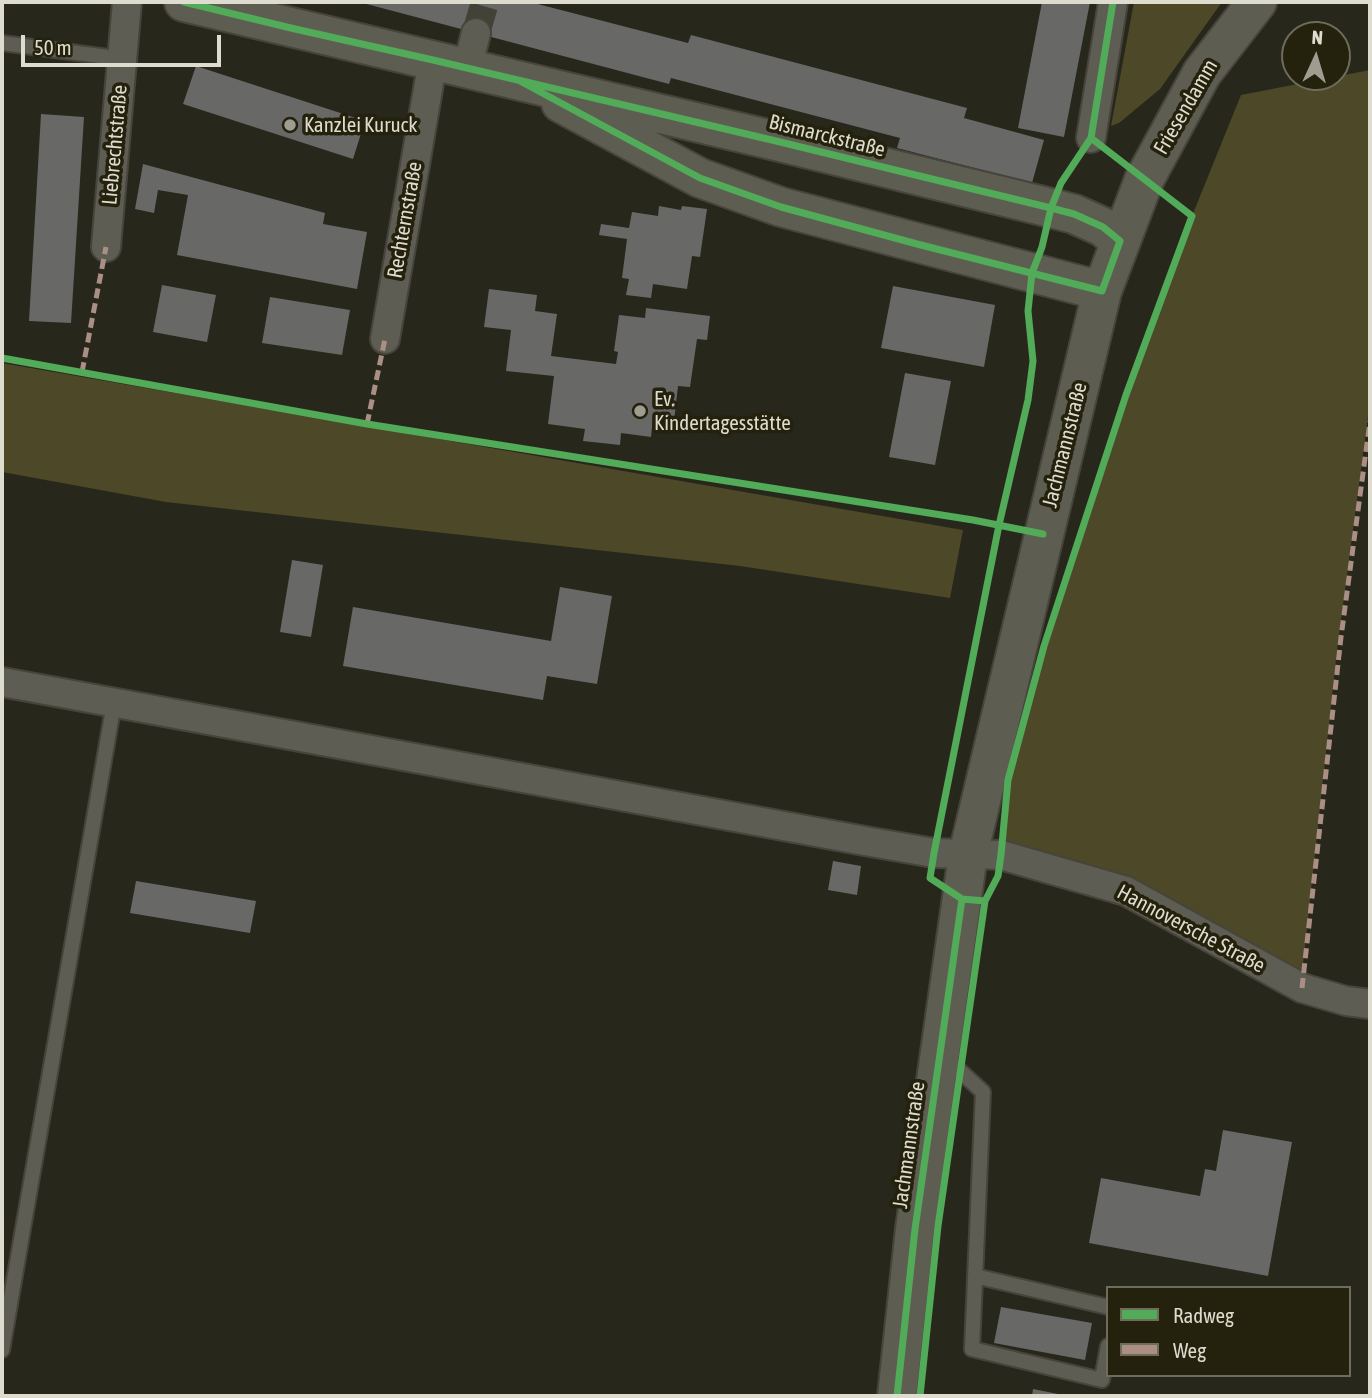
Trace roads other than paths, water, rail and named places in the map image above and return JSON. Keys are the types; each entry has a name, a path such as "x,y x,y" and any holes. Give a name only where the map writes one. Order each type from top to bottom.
{"main road":[{"name":"Bismarckstraße","path":"184,2 459,54 520,81 712,182 781,207 1102,291"},
{"name":"Friesendamm","path":"1120,241 1144,180 1202,73 1257,2"},
{"name":"Bismarckstraße","path":"520,81 1073,214 1103,227 1120,241"},
{"name":"Friesendamm","path":"1073,214 1113,207 1144,180"},
{"name":"Jachmannstraße","path":"897,1396 915,1230 968,855 1102,291 1120,241"}],"street":[{"name":"Liebrechtstraße","path":"106,247 127,2"},
{"path":"1091,138 1113,2"},
{"name":"Rechternstraße","path":"385,339 459,54"},
{"name":"Hannoversche Straße","path":"2,682 934,853 1001,855 1126,891 1303,988 1346,1001 1370,1004"}],"lane":[{"path":"2,43 122,59"},
{"path":"2,1350 8,1278 114,703"},
{"path":"939,1057 960,1071 983,1092 972,1349 1102,1380 1106,1357"},
{"path":"975,1276 1106,1307"}],"tunnel":[{"path":"476,33 485,2"}],"place":[{"name":"Kanzlei Kuruck","path":"290,125"},
{"name":"Ev. Kindertagesstätte","path":"640,411"}]}
